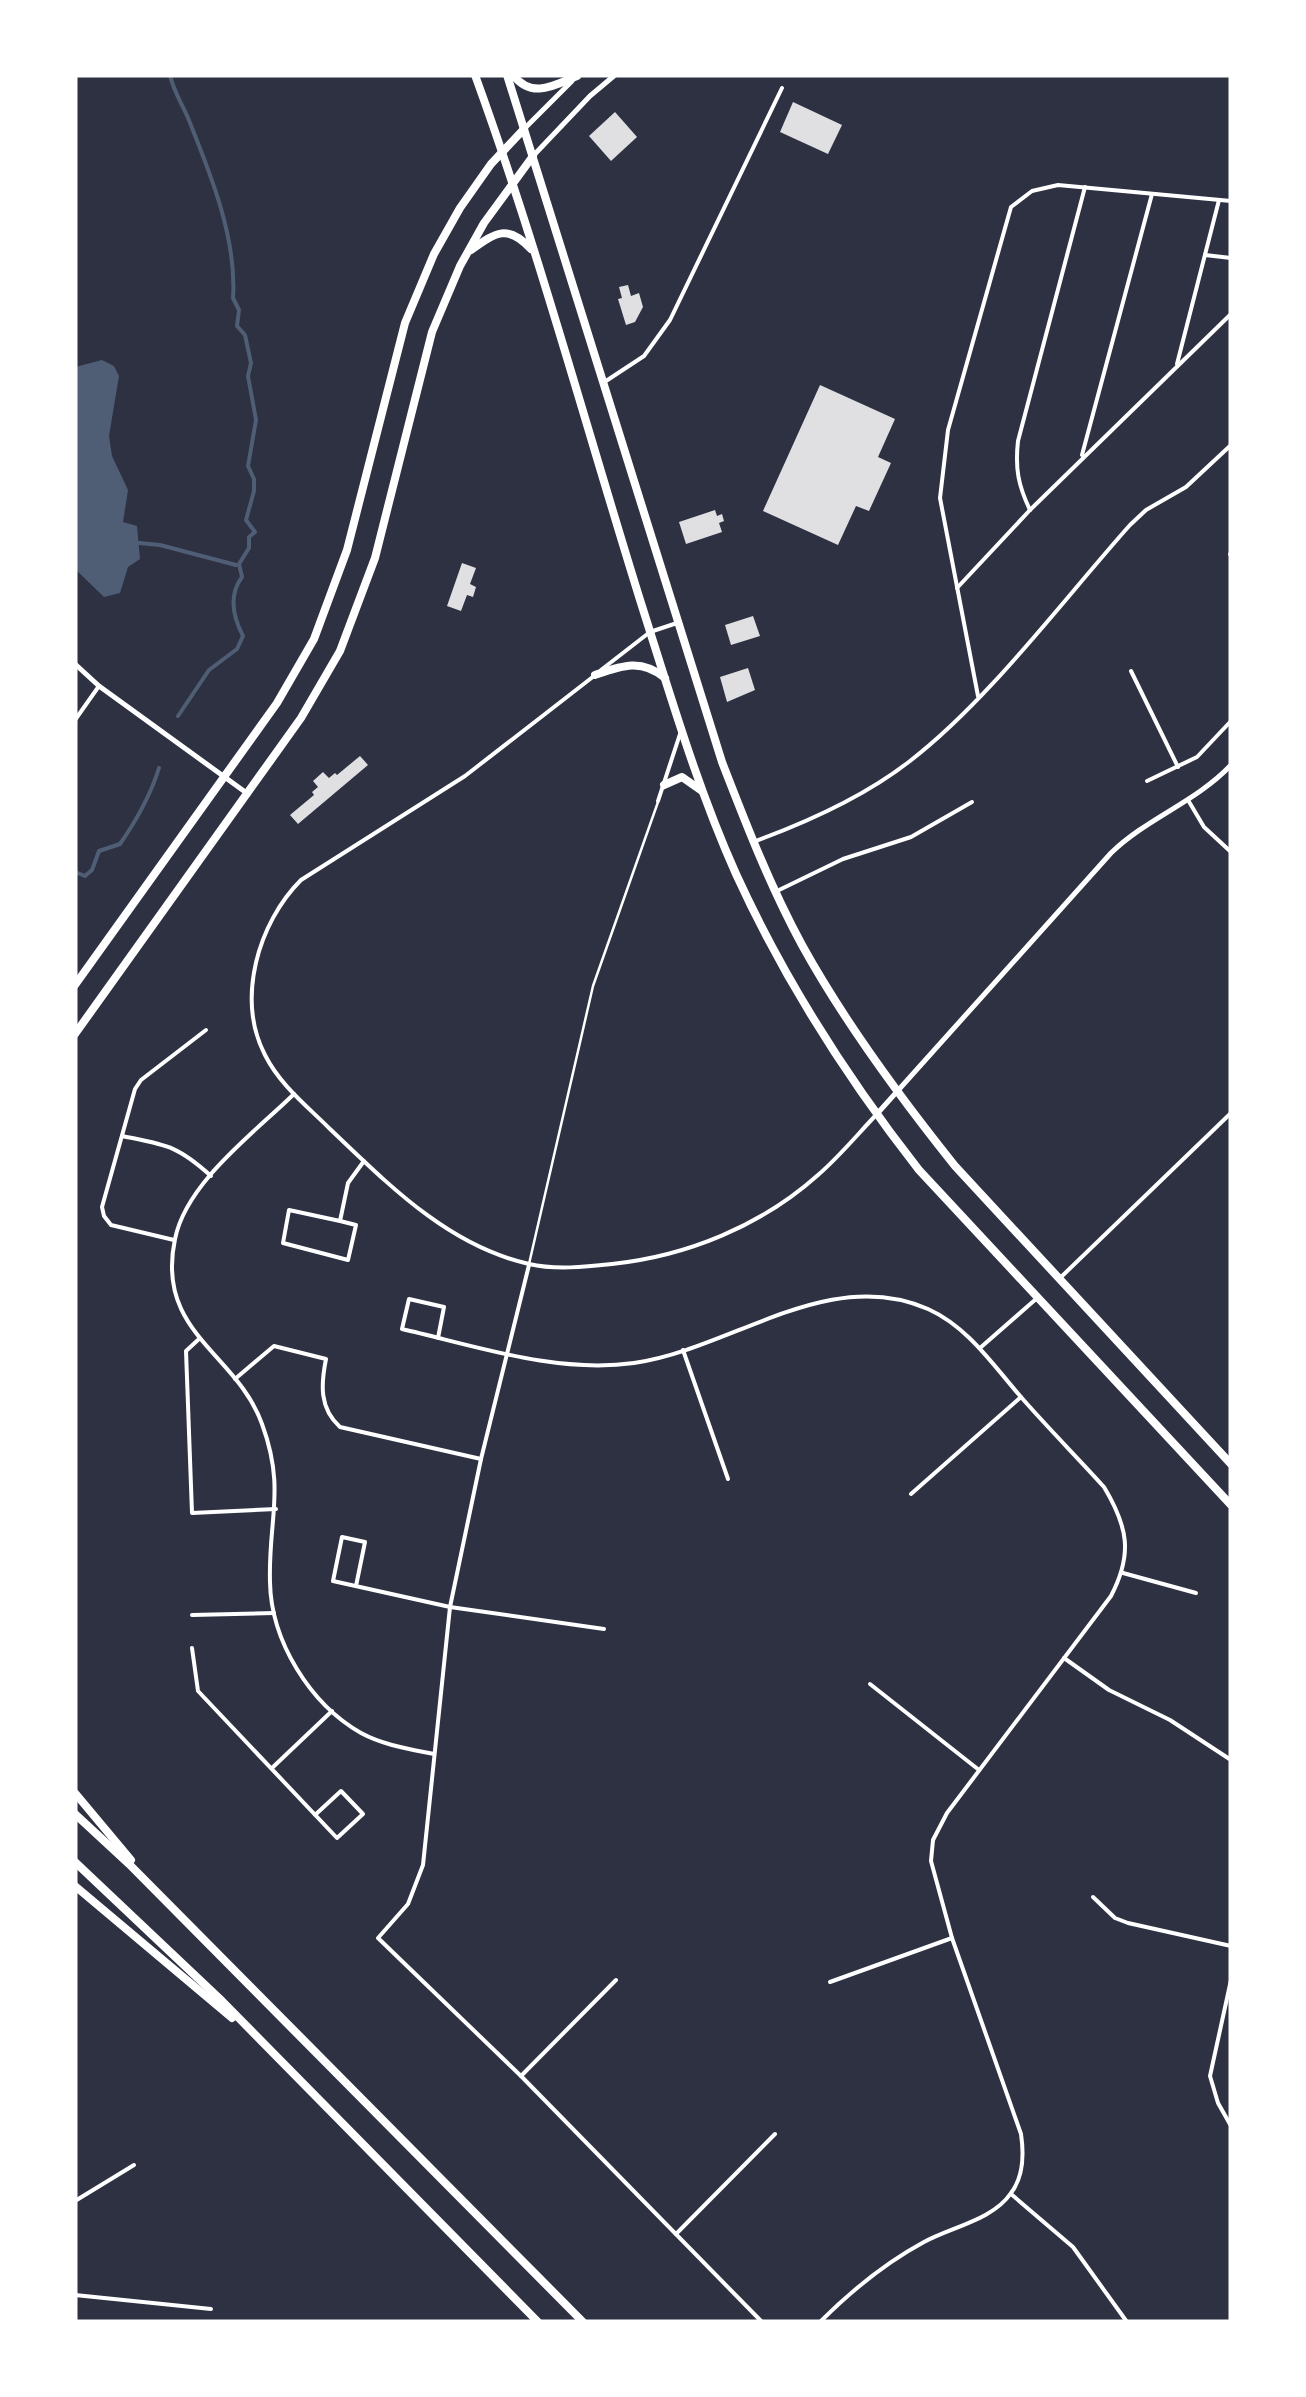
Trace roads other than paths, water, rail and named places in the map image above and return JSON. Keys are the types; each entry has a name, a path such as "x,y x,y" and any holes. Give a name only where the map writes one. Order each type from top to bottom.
{"main road":[{"path":"475,75 512,182 680,724 734,870 789,979 876,1115 931,1184 1231,1505"},
{"path":"510,75 532,90 546,89 577,75"},
{"path":"510,75 601,383 722,762 776,892 844,1015 955,1166 1231,1464"},
{"path":"75,985 277,703 314,639 347,550 405,323 434,254 460,208 524,128"},
{"path":"75,1034 301,718 340,652 356,616 378,545 432,332 467,252 533,156"},
{"path":"467,252 488,237 504,232 521,238 532,252"},
{"path":"594,675 636,664 665,678"},
{"path":"664,785 674,778 686,777 705,794"},
{"path":"75,1793 163,1898"},
{"path":"75,1814 583,2322"},
{"path":"75,1862 266,2047 538,2322"},
{"path":"75,1886 266,2047"}],"street":[{"path":"524,128 577,75"},
{"path":"533,156 615,75"},
{"path":"601,383 634,365 660,336 782,88"},
{"path":"978,696 940,498 948,430 1011,206 1032,190 1058,185 1231,201"},
{"path":"1030,510 1016,477 1018,441 1085,186"},
{"path":"1080,460 1152,193"},
{"path":"1176,368 1219,200"},
{"path":"1205,255 1231,258"},
{"path":"957,588 1030,510 1231,314"},
{"path":"753,842 839,805 913,760 978,696 1130,524 1146,510 1186,488 1231,444"},
{"path":"678,623 650,632 465,776 301,880 273,914 261,944 253,981 256,1030 264,1054 294,1094 438,1224 472,1243 529,1264 578,1268 645,1260 696,1247 781,1204 816,1178 876,1115 1111,853 1231,765"},
{"path":"75,664 99,686 248,794"},
{"path":"1131,670 1178,767"},
{"path":"75,720 99,686"},
{"path":"1147,781 1201,754 1231,720"},
{"path":"658,800 678,744 680,724"},
{"path":"1188,800 1204,827 1231,852"},
{"path":"776,892 843,859 911,837 972,802"},
{"path":"174,1240 111,1225 102,1207 135,1089 141,1080 206,1030"},
{"path":"294,1094 192,1197 174,1240 179,1304 199,1340 252,1399 263,1425 275,1466 276,1509 270,1564 274,1614 290,1658 332,1711 361,1733 390,1745 434,1754"},
{"path":"1058,1279 1231,1112"},
{"path":"122,1136 186,1153 210,1176"},
{"path":"340,1221 348,1183 364,1161"},
{"path":"289,1210 340,1221 356,1226 348,1260 283,1243 289,1210"},
{"path":"529,1264 481,1459 450,1607 423,1865 408,1904 378,1938 521,2076 762,2322"},
{"path":"438,1338 444,1307 408,1299 402,1330 507,1354 551,1362 606,1365 634,1363 683,1350 820,1302 860,1296 897,1299 929,1310 980,1348 1104,1487 1116,1508 1124,1537 1123,1573 948,1814 930,1850 952,1938 1021,2134 1022,2168 1011,2194 990,2212 924,2241 879,2269 820,2322"},
{"path":"980,1348 1036,1299"},
{"path":"199,1340 186,1350 192,1513 276,1509"},
{"path":"235,1379 274,1346 326,1359 321,1389 332,1420 340,1427 481,1459"},
{"path":"683,1350 728,1478"},
{"path":"911,1494 1021,1397"},
{"path":"356,1586 365,1542 342,1537 333,1581 450,1607 604,1629"},
{"path":"1123,1573 1196,1594"},
{"path":"192,1616 274,1614"},
{"path":"192,1648 198,1691 315,1816 337,1838 363,1814 341,1791 315,1816"},
{"path":"1064,1658 1109,1690 1170,1720 1231,1760"},
{"path":"870,1684 979,1770"},
{"path":"272,1768 332,1711"},
{"path":"1092,1897 1115,1918 1231,1946"},
{"path":"830,1982 952,1938"},
{"path":"521,2076 616,1980"},
{"path":"1231,1980 1210,2076 1218,2103 1231,2126"},
{"path":"676,2234 775,2134"},
{"path":"75,2201 134,2165"},
{"path":"1011,2194 1074,2247 1127,2322"},
{"path":"75,2295 211,2310"}],"lane":[{"path":"529,1264 593,986 658,800"}],"water":[{"path":"102,360 114,366 119,376 109,436 112,456 128,490 123,522 137,526 140,559 128,567 120,593 104,597 75,569 75,367"}],"waterway":[{"path":"170,75 227,230 233,298 239,310 237,326 245,335 251,363 248,376 256,420 248,466 254,491 246,520 255,532 249,537 249,548 239,564 242,577 234,599 243,636 237,649 209,670 178,716"},
{"path":"139,543 236,565"},
{"path":"75,872 85,876 92,870 99,851 120,844 142,808 159,768"}]}
